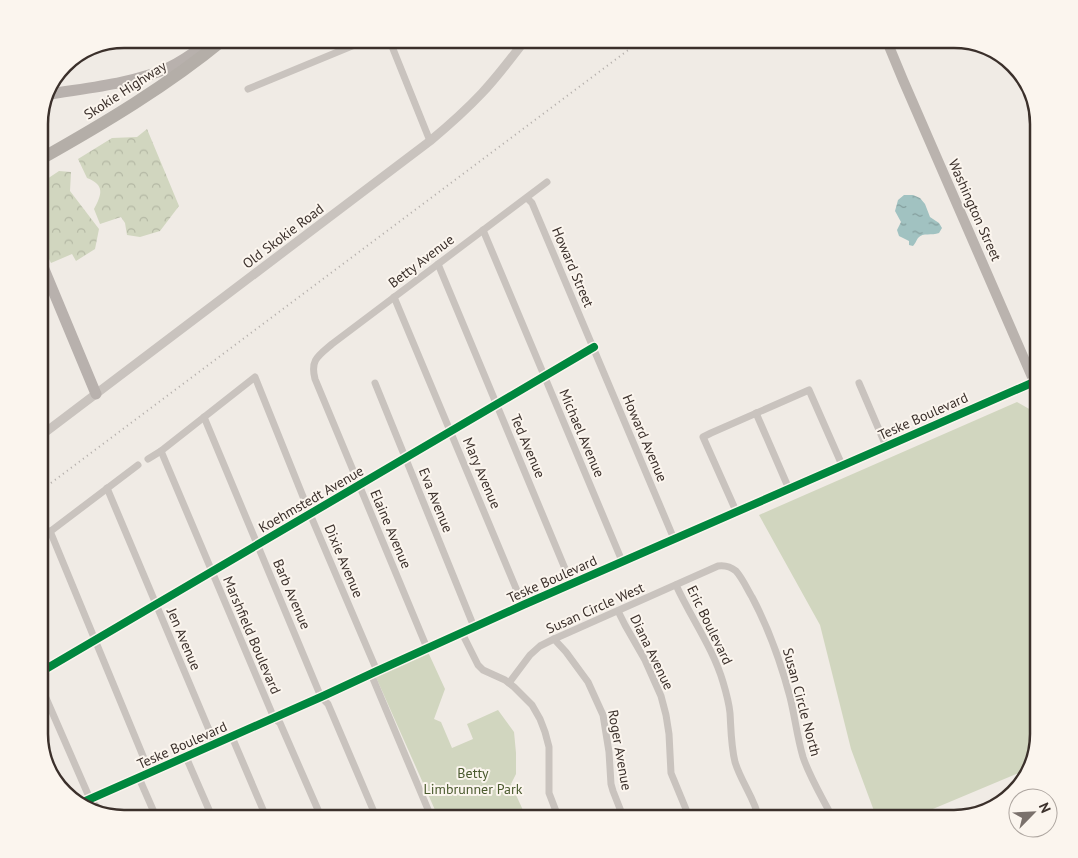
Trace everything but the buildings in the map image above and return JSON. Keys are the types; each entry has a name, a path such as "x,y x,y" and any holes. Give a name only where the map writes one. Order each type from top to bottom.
{"highway":[{"name":"Skokie Highway","path":"48,155 152,93 213,47"},
{"path":"48,163 114,122 152,93"}],"main road":[{"path":"54,93 148,76 184,59 201,47"},
{"name":"Washington Street","path":"889,47 1030,373"},
{"path":"48,279 96,394"}],"street":[{"path":"248,89 350,47"},
{"path":"392,47 430,141"},
{"name":"Old Skokie Road","path":"48,430 430,141 455,120 483,92 520,47"},
{"name":"Betty Avenue","path":"314,364 332,344 547,182"},
{"name":"Howard Street","path":"527,198 532,202 594,347"},
{"name":"Michael Avenue","path":"483,230 622,561"},
{"name":"Ted Avenue","path":"438,264 571,583"},
{"name":"Mary Avenue","path":"394,297 523,605"},
{"name":"Koehmstedt Avenue","path":"48,666 594,347"},
{"name":"Howard Avenue","path":"594,347 674,539"},
{"name":"Elaine Avenue","path":"314,364 312,368 315,379 427,648"},
{"name":"Dixie Avenue","path":"204,417 255,377 428,810"},
{"path":"859,383 886,446"},
{"name":"Eva Avenue","path":"375,384 474,627"},
{"name":"Teske Boulevard","path":"86,801 322,698 374,672 571,583 1030,384"},
{"path":"736,512 704,437 756,413 809,390 842,465"},
{"path":"756,413 789,489"},
{"path":"148,459 204,417"},
{"name":"Barb Avenue","path":"204,417 322,698 328,704 373,810"},
{"name":"Marshfield Boulevard","path":"161,451 274,718 280,723 318,810"},
{"path":"138,465 50,532 150,773"},
{"name":"Jen Avenue","path":"107,488 215,744"},
{"name":"Susan Circle North","path":"676,585 724,565 736,572 745,584 773,642 789,692 804,758 829,810"},
{"name":"Susan Circle West","path":"509,683 530,655 540,646 554,638 676,585"},
{"name":"Eric Boulevard","path":"676,585 706,641 723,682 730,710 731,739 735,763 756,810"},
{"name":"Diana Avenue","path":"618,611 645,660 661,696 669,734 671,773 686,810"},
{"path":"462,633 478,665 483,670 509,683 524,696 540,719 548,747 549,793 556,810"},
{"name":"Roger Avenue","path":"554,638 588,682 603,715 610,752 611,784 620,810"},
{"path":"48,703 90,799 95,805"},
{"path":"232,737 263,810"},
{"path":"186,757 208,810"},
{"path":"139,778 153,810"}],"green space":[{"path":"147,129 179,206 160,231 140,237 127,235 125,223 121,217 100,224 94,209 99,199 99,187 87,178 78,159 112,138 137,137"},
{"path":"59,171 71,172 70,191 99,229 95,249 76,261 72,254 51,263 48,257 48,178"},
{"path":"1017,402 1030,409 1030,734 1029,749 1020,772 930,810 874,810 851,749 820,625 759,515"},
{"name":"Betty Limbrunner Park","path":"428,652 445,689 434,719 441,722 452,748 473,739 467,724 498,710 514,732 516,774 511,784 523,810 435,810 375,675"}],"water":[{"path":"904,195 913,195 920,198 925,204 930,217 939,223 942,228 939,233 920,236 913,246 909,245 909,241 899,236 897,230 901,222 895,211 898,200"}],"railway":[{"path":"48,485 632,47"}],"cycle path":[{"path":"48,668 594,347"},
{"path":"86,801 523,605 1030,384"}]}
